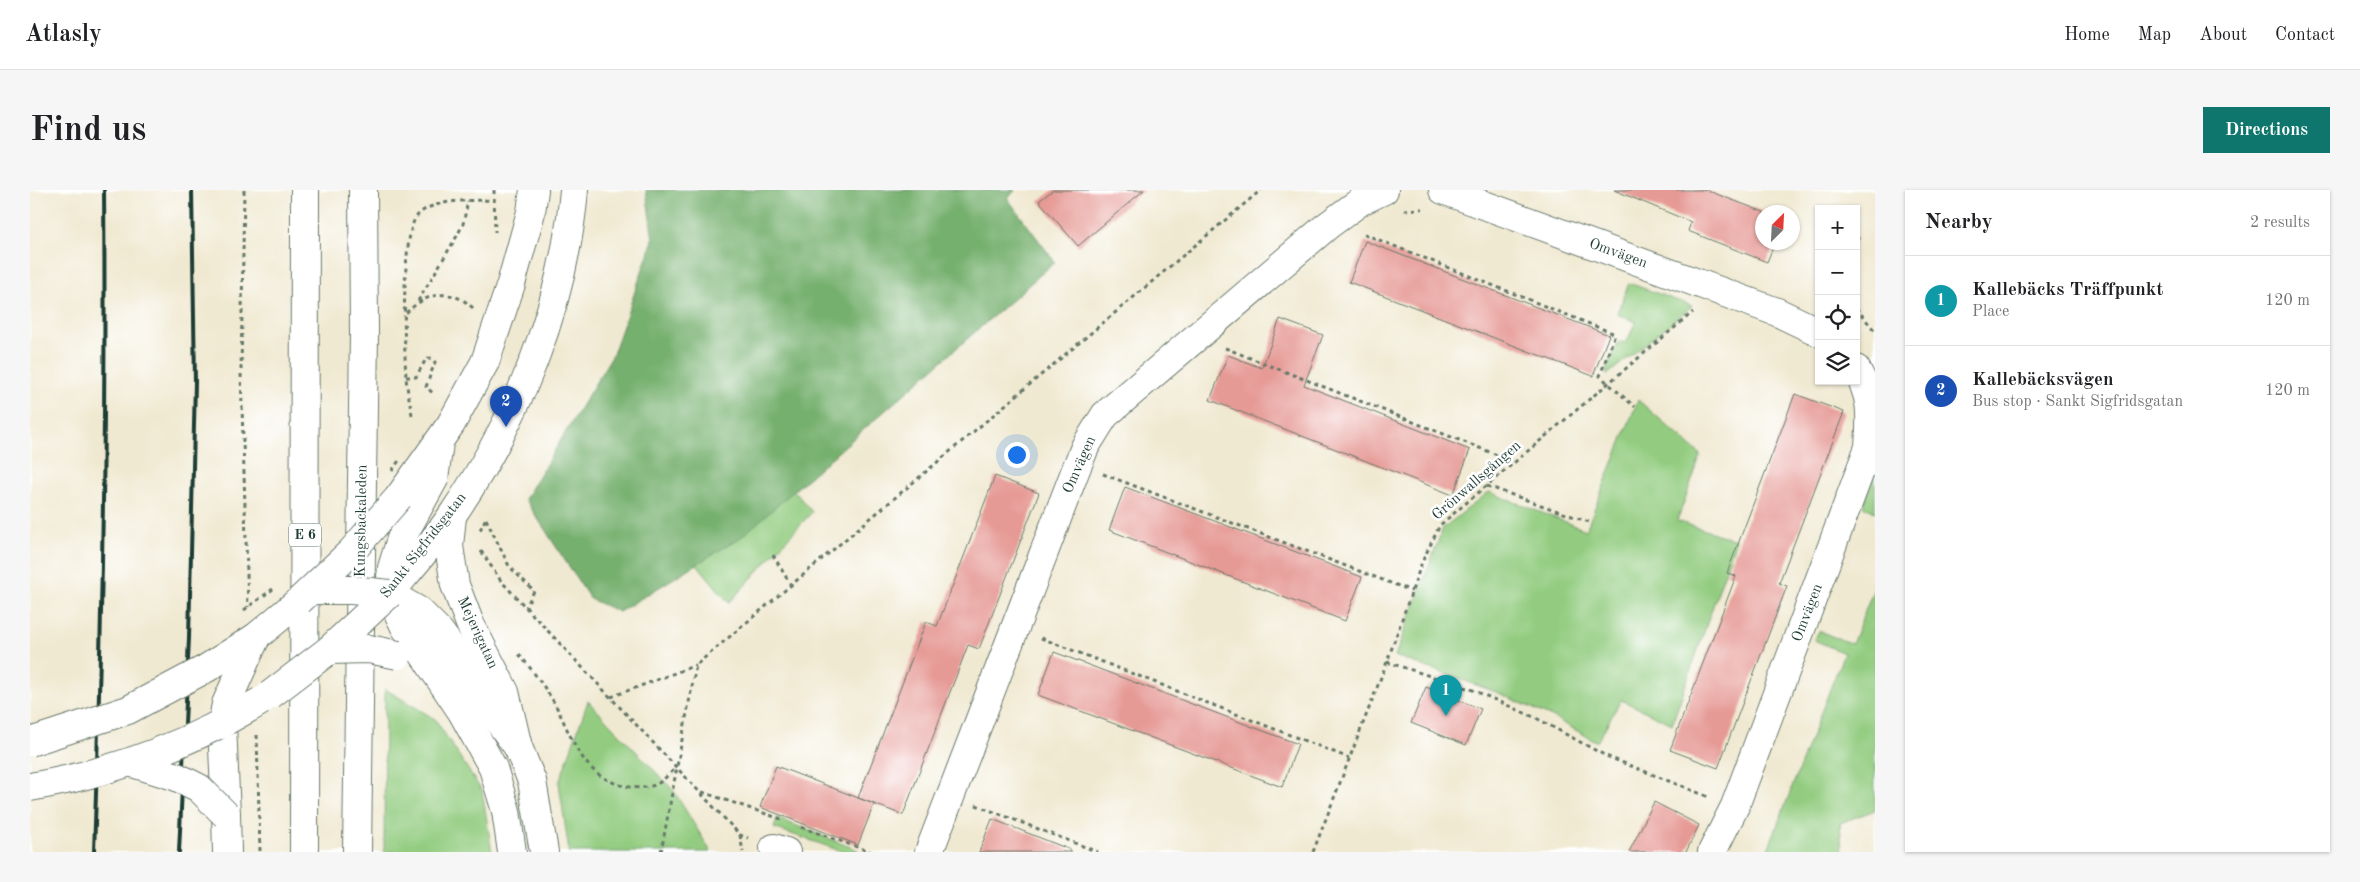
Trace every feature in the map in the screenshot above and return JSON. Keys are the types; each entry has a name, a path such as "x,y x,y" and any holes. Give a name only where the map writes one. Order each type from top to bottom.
{"main road":[{"name":"E 6","path":"304,852 305,190"},
{"name":"Kungsbackaleden","path":"357,852 364,333 363,190"},
{"path":"30,742 128,710 207,668 252,627 312,590 352,552 400,498 439,443 485,362 512,284 531,212 534,190"},
{"name":"Sankt Sigfridsgatan","path":"30,787 86,775 129,762 165,750 222,725 270,695 396,598 452,516 506,427 533,364 562,269 574,190"},
{"name":"Omvägen","path":"1435,199 1777,312 1815,330"},
{"name":"Omvägen","path":"929,852 1076,469 1085,447 1105,414 1327,226 1362,201 1391,200"},
{"name":"Omvägen","path":"1712,852 1734,806 1869,448 1872,409 1866,386 1860,376"},
{"path":"439,443 434,479 401,540 392,568 396,598 434,670 462,712 493,768 506,811 512,852"},
{"name":"Mejerigatan","path":"452,516 449,546 455,585 470,624 505,692 518,747 532,781 544,852"},
{"name":"Mejerigatan","path":"312,590 352,590 396,598 419,611 439,631 457,655 482,699 518,747"},
{"path":"227,852 222,725 226,704 252,627"},
{"path":"328,650 369,650 398,655 434,670"},
{"path":"129,762 176,777 198,788 226,815"}],"path":[{"path":"244,190 242,374 252,627"},
{"path":"412,415 406,377 407,242 411,227 417,215 444,203 494,200 494,190"},
{"path":"611,697 696,665 792,587 1261,190"},
{"path":"1391,200 1435,199"},
{"path":"406,313 418,301 457,236 463,224 468,201"},
{"path":"1354,231 1615,334 1600,376 1635,407"},
{"path":"418,301 439,294 467,302 475,310"},
{"name":"Grönwallsgången","path":"1313,852 1387,662 1422,562 1440,525 1696,309"},
{"path":"1860,313 1875,331"},
{"path":"1215,345 1515,462"},
{"path":"406,377 416,377 426,359 431,358 435,362 426,387 428,391 438,396"},
{"path":"1100,472 1412,591"},
{"path":"1487,486 1589,522"},
{"path":"479,532 490,512"},
{"path":"486,519 509,566 534,591 526,607"},
{"path":"481,551 501,581 740,835 780,850"},
{"path":"773,556 792,587"},
{"path":"244,610 274,589"},
{"path":"1038,636 1349,758"},
{"path":"515,648 554,702 585,762 596,772 610,782 623,786 640,787 656,784 677,768"},
{"path":"1387,662 1473,690 1536,718 1606,756 1711,797"},
{"path":"661,852 696,665"},
{"path":"256,726 260,852"},
{"path":"974,804 1098,852"},
{"path":"740,835 743,852"}],"green space":[{"path":"646,190 1015,190 1008,199 1055,262 741,537 619,612 590,599 525,499 613,354 653,240"},
{"path":"1629,283 1692,306 1607,375 1606,370 1619,341 1626,343 1636,322 1617,314"},
{"path":"1638,400 1701,455 1677,521 1736,540 1672,724 1621,700 1597,742 1554,718 1496,692 1395,656 1443,528 1489,492 1586,530"},
{"path":"1875,472 1875,512 1863,506"},
{"path":"790,486 812,512 729,603 692,558"},
{"path":"1875,586 1875,810 1840,823 1842,852 1767,852 1844,653 1814,640 1819,631 1852,644"},
{"path":"385,689 435,719 482,791 492,852 384,852"},
{"path":"588,701 674,791 711,852 569,852 559,783"},
{"path":"777,818 858,850 857,852 844,852 774,828"}],"building":[{"path":"1053,190 1144,190 1078,246 1039,201"},
{"path":"1614,190 1706,190 1755,209 1755,250 1772,250 1767,262 1688,231 1691,222"},
{"path":"1365,241 1609,335 1593,376 1349,282"},
{"path":"1280,319 1323,335 1304,385 1470,450 1453,495 1210,400 1228,355 1262,368"},
{"path":"1795,394 1844,412 1779,583 1787,586 1718,768 1670,750 1736,576 1727,573"},
{"path":"995,476 1039,493 979,649 968,645 903,815 858,798 926,622 937,626"},
{"path":"1125,487 1362,577 1345,621 1109,530"},
{"path":"1054,652 1298,744 1282,787 1038,695"},
{"path":"1426,687 1481,709 1466,745 1411,723"},
{"path":"776,766 874,804 858,845 760,807"},
{"path":"1654,802 1699,825 1686,852 1629,852"},
{"path":"992,819 1071,850 1071,852 979,852"}],"railway":[{"path":"94,852 103,521 104,190"},
{"path":"179,852 189,638 195,382 192,190"}],"place":[{"name":"Kallebäcksvägen","path":"506,427"},
{"name":"Kallebäcks Träffpunkt","path":"1446,716"}]}
